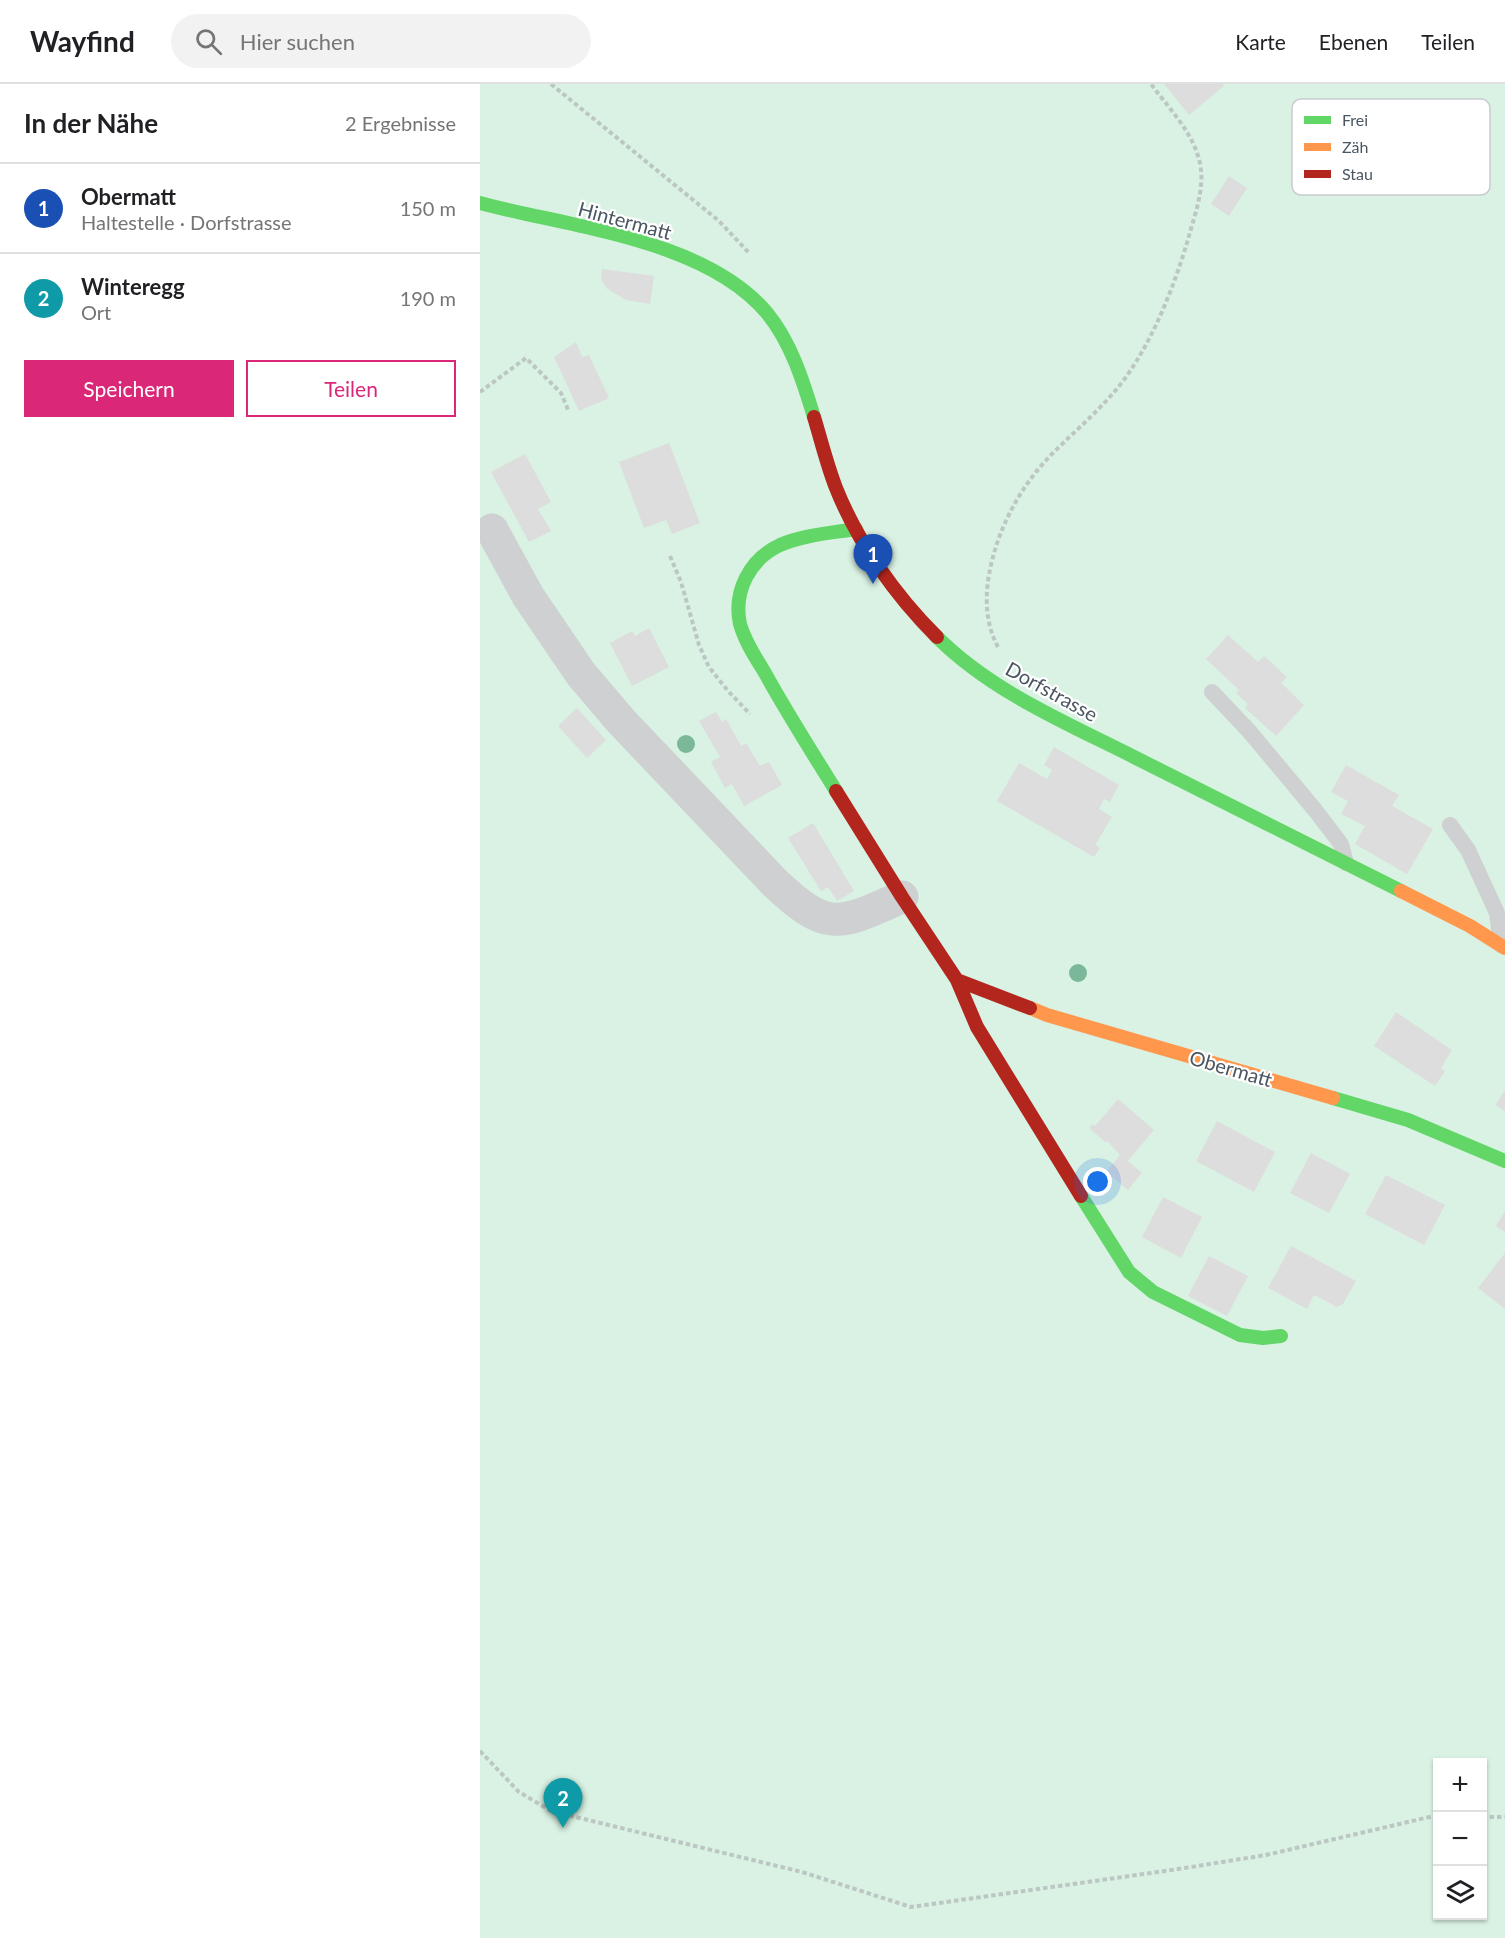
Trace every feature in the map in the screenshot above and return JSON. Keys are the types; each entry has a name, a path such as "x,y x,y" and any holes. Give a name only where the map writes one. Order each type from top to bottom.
{"street":[{"name":"Hintermatt","path":"480,203 642,243 679,256 730,280 752,296"},
{"name":"Dorfstrasse","path":"752,296 779,328 801,373 841,499 856,529 875,561 912,611 946,646 990,680 1045,712 1470,926 1503,946"},
{"path":"856,529 799,539 781,545 767,553 752,567 742,585 739,604 740,623 746,638 782,704 902,897 957,980 976,1027 1129,1272 1153,1292 1240,1335 1263,1338 1281,1336"},
{"path":"492,530 528,596 581,674 621,721 797,904 811,914 826,919 842,920 856,918 902,897"},
{"name":"Obermatt","path":"957,980 1047,1015 1408,1120 1505,1161"}],"lane":[{"path":"1212,692 1249,731 1316,810 1341,844 1346,864"},
{"path":"1450,825 1468,850 1497,913 1503,946"}],"path":[{"path":"551,84 719,221 753,257 758,269 758,278 752,296"},
{"path":"999,648 993,638 987,609 987,590 997,543 1007,519 1033,476 1109,399 1137,361 1167,297 1198,204 1202,185 1198,154 1190,136 1151,84"},
{"path":"480,392 526,358 561,393 569,412"},
{"path":"480,1750 519,1792 551,1811 802,1872 911,1907 1266,1855 1433,1816"},
{"path":"1487,1817 1505,1817"}],"green space":[{"path":"480,84 1505,84 1505,1938 480,1938"}],"building":[{"path":"1164,84 1223,84 1224,86 1189,115"},
{"path":"1229,176 1247,188 1229,216 1211,204"},
{"path":"602,269 654,276 650,304 626,300 606,288 601,279"},
{"path":"576,342 582,357 589,355 609,398 579,411 554,357"},
{"path":"669,443 700,523 672,534 666,520 644,528 619,462"},
{"path":"525,454 551,502 538,509 551,531 529,542 491,472"},
{"path":"649,628 669,667 632,686 610,643 632,631 635,636"},
{"path":"1228,635 1258,662 1264,656 1287,677 1281,683 1304,705 1276,736 1245,708 1248,704 1236,693 1239,690 1206,659"},
{"path":"577,708 606,740 587,758 558,726"},
{"path":"716,712 722,722 726,719 741,746 746,743 760,766 769,762 782,785 744,806 732,784 725,788 711,762 720,757 699,721"},
{"path":"1054,747 1119,785 1110,802 1104,799 1099,809 1112,817 1095,845 1100,848 1094,857 997,801 1019,763 1047,779 1052,770 1044,765"},
{"path":"1346,765 1399,795 1392,806 1433,829 1407,874 1355,844 1365,826 1341,814 1348,801 1331,792"},
{"path":"813,823 854,891 837,901 828,887 821,891 788,838"},
{"path":"1396,1012 1452,1050 1441,1068 1445,1071 1435,1086 1374,1046"},
{"path":"1505,1090 1505,1111 1495,1105"},
{"path":"1118,1099 1154,1130 1128,1161 1142,1173 1128,1190 1106,1172 1120,1155 1107,1141 1105,1142 1089,1128 1092,1124 1095,1126"},
{"path":"1217,1121 1275,1152 1254,1192 1196,1161"},
{"path":"1311,1153 1350,1174 1329,1213 1290,1193"},
{"path":"1386,1175 1445,1205 1424,1245 1365,1214"},
{"path":"1163,1197 1202,1217 1181,1258 1142,1237"},
{"path":"1505,1211 1505,1232 1496,1226"},
{"path":"1291,1246 1356,1281 1343,1304 1337,1307 1314,1295 1307,1309 1268,1288"},
{"path":"1505,1253 1505,1309 1478,1288"},
{"path":"1209,1256 1248,1276 1227,1316 1188,1296"}],"traffic: fast":[{"path":"480,203 634,239 709,268 741,288 767,313 783,336 801,376 814,417"},
{"path":"836,791 748,643 742,631 738,612 746,577 752,567 769,551 798,539 856,529"},
{"path":"937,637 982,674 1031,705 1401,891"},
{"path":"1333,1098 1408,1120 1505,1161"},
{"path":"1081,1196 1129,1272 1153,1292 1240,1335 1263,1338 1281,1336"}],"traffic: slow":[{"path":"1401,891 1470,926 1505,948"},
{"path":"1030,1008 1047,1015 1333,1098"}],"traffic: jam":[{"path":"814,417 833,479 855,529 892,586 937,637"},
{"path":"836,791 957,980 1030,1008"},
{"path":"957,980 977,1027 1081,1196"}],"place":[{"name":"Obermatt","path":"873,584"},
{"name":"Winteregg","path":"563,1828"}]}
